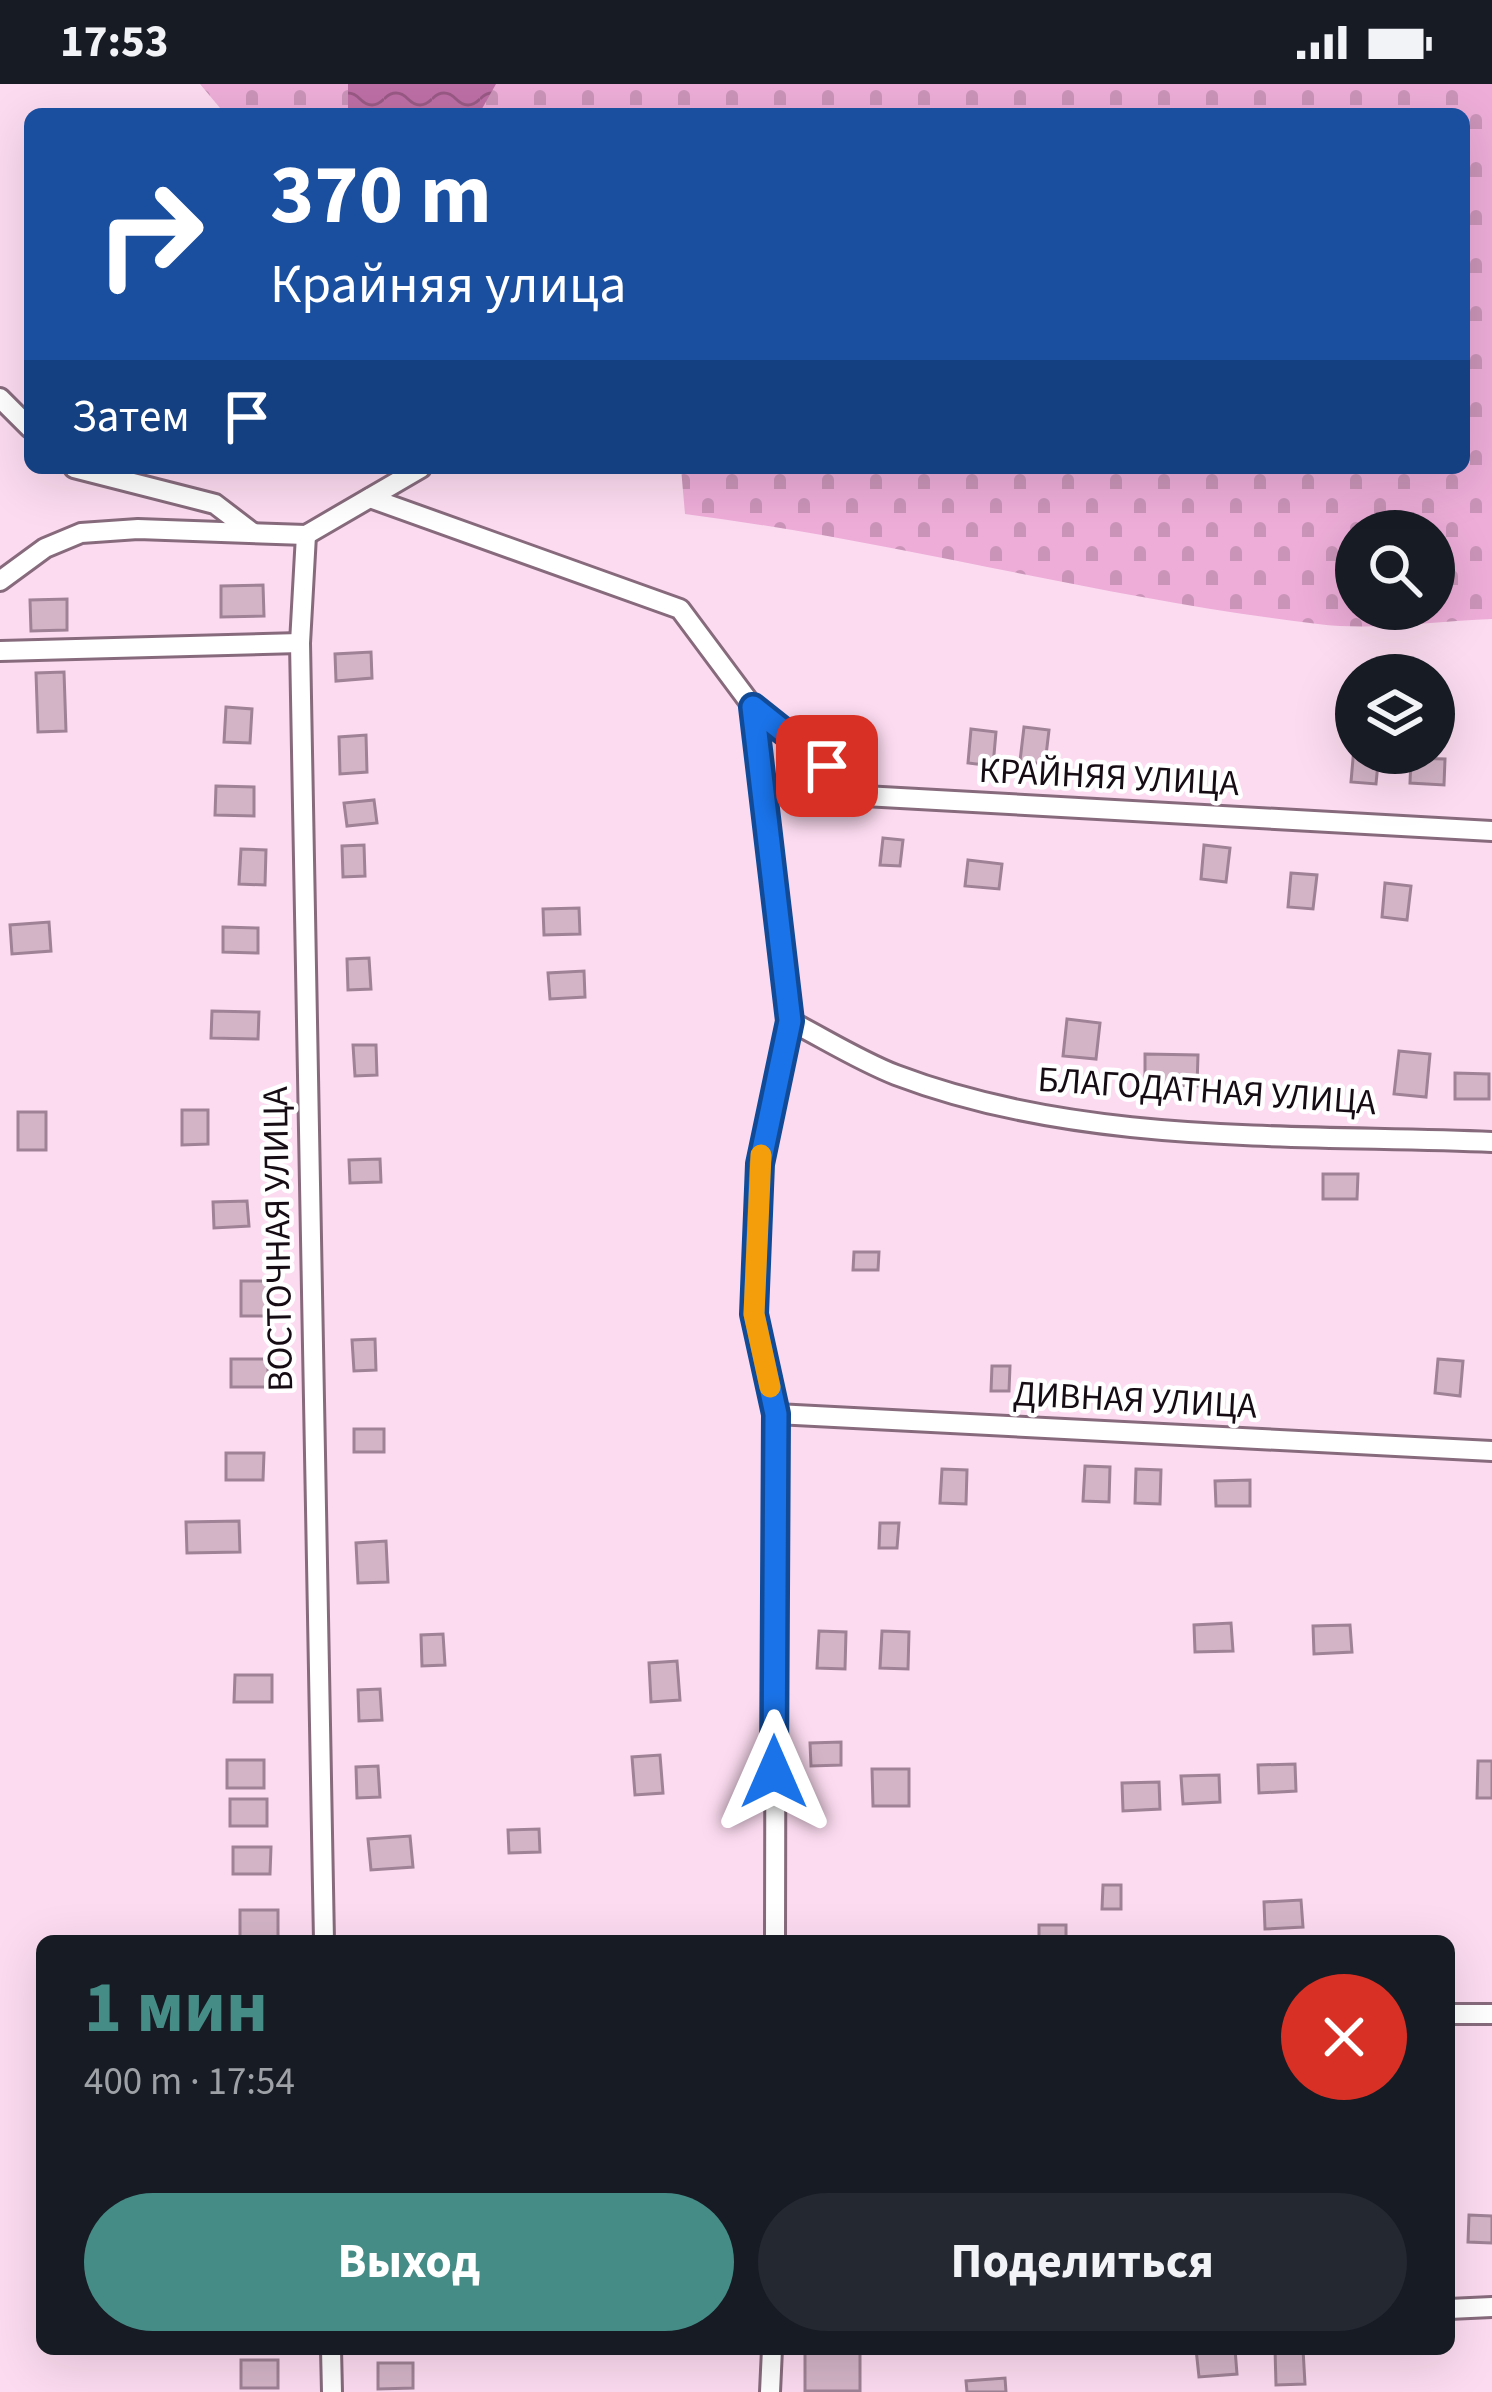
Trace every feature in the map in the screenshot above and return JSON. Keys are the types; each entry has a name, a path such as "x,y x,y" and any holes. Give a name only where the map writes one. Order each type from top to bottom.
{"street":[{"path":"0,398 24,422"},
{"path":"98,474 215,503 254,533"},
{"path":"0,581 45,548 81,533 306,536 410,474"},
{"name":"КРАЙНЯЯ УЛИЦА","path":"370,497 680,609 753,707 864,796 1492,831"},
{"name":"ВОСТОЧНАЯ УЛИЦА","path":"306,536 300,643 323,1935"},
{"path":"0,651 274,640 300,643"},
{"path":"753,707 790,1021 759,1185 754,1314 776,1414 775,1935"},
{"name":"БЛАГОДАТНАЯ УЛИЦА","path":"790,1021 895,1074 1022,1112 1144,1128 1492,1142"},
{"name":"ДИВНАЯ УЛИЦА","path":"776,1414 1492,1451"},
{"path":"1455,2014 1492,2014"},
{"path":"1455,2309 1492,2307"},
{"path":"331,2355 332,2392"},
{"path":"770,2392 772,2355"}],"green space":[{"path":"200,84 1492,84 1492,619 1455,621 1455,510 1335,510 1335,626 1159,600 685,514 682,474 1470,474 1470,108 220,108"}],"water":[{"path":"348,84 496,84 482,108 348,108"}],"building":[{"path":"263,585 264,616 221,617 221,586"},
{"path":"67,599 67,630 31,631 30,600"},
{"path":"371,652 372,678 336,681 335,654"},
{"path":"64,672 66,731 38,732 36,673"},
{"path":"226,707 252,709 250,743 224,742"},
{"path":"1024,727 1049,730 1045,764 1020,761"},
{"path":"971,729 996,732 993,766 968,763"},
{"path":"366,735 367,772 340,774 339,737"},
{"path":"1352,774 1377,774 1376,784 1351,782"},
{"path":"1410,774 1444,774 1444,785 1410,783"},
{"path":"216,786 254,787 254,816 215,815"},
{"path":"374,800 377,823 347,826 344,803"},
{"path":"883,838 903,840 900,866 880,865"},
{"path":"364,845 365,876 343,877 342,846"},
{"path":"1204,845 1230,848 1226,882 1201,879"},
{"path":"241,849 266,850 265,885 239,884"},
{"path":"968,860 1002,864 999,889 965,886"},
{"path":"1291,873 1317,875 1313,909 1288,907"},
{"path":"1385,883 1411,886 1407,920 1382,917"},
{"path":"579,908 580,934 544,935 543,909"},
{"path":"49,922 51,951 12,954 10,925"},
{"path":"223,927 258,928 258,953 223,952"},
{"path":"369,958 371,989 348,990 347,959"},
{"path":"584,971 585,997 550,999 548,973"},
{"path":"212,1011 259,1012 258,1039 211,1038"},
{"path":"1067,1019 1100,1023 1096,1059 1063,1056"},
{"path":"353,1045 376,1045 377,1075 355,1076"},
{"path":"1399,1051 1430,1054 1426,1097 1394,1094"},
{"path":"1145,1054 1198,1055 1197,1086 1145,1084"},
{"path":"1455,1073 1489,1074 1489,1099 1455,1099"},
{"path":"182,1110 208,1110 208,1144 182,1145"},
{"path":"18,1112 46,1112 46,1150 18,1150"},
{"path":"380,1159 381,1182 350,1183 349,1160"},
{"path":"1323,1174 1358,1174 1357,1199 1323,1199"},
{"path":"247,1201 249,1226 214,1228 213,1202"},
{"path":"854,1252 879,1252 878,1270 853,1270"},
{"path":"241,1281 267,1281 267,1316 241,1316"},
{"path":"375,1339 376,1370 354,1371 352,1340"},
{"path":"231,1359 268,1359 268,1387 231,1387"},
{"path":"1438,1359 1463,1361 1460,1396 1435,1393"},
{"path":"992,1366 1010,1366 1009,1391 991,1391"},
{"path":"354,1429 384,1429 384,1452 354,1452"},
{"path":"226,1453 264,1453 263,1480 226,1480"},
{"path":"1085,1466 1110,1467 1109,1502 1083,1501"},
{"path":"942,1469 967,1470 966,1504 940,1503"},
{"path":"1136,1469 1161,1470 1160,1504 1135,1503"},
{"path":"1250,1480 1250,1506 1216,1506 1215,1481"},
{"path":"239,1521 240,1552 187,1553 186,1522"},
{"path":"880,1523 899,1523 897,1548 879,1548"},
{"path":"386,1541 388,1582 358,1583 356,1543"},
{"path":"1231,1623 1233,1651 1195,1652 1194,1625"},
{"path":"1350,1625 1352,1652 1314,1654 1313,1626"},
{"path":"819,1631 846,1632 845,1669 817,1668"},
{"path":"882,1631 909,1632 908,1669 880,1668"},
{"path":"443,1634 445,1665 422,1666 421,1635"},
{"path":"677,1661 680,1700 651,1702 649,1663"},
{"path":"235,1675 272,1675 272,1702 234,1702"},
{"path":"380,1689 382,1720 359,1721 358,1690"},
{"path":"841,1742 841,1765 811,1766 810,1743"},
{"path":"660,1755 663,1793 635,1795 632,1757"},
{"path":"227,1760 264,1760 264,1788 227,1788"},
{"path":"1478,1761 1492,1761 1492,1798 1477,1798"},
{"path":"1295,1764 1296,1791 1259,1793 1258,1765"},
{"path":"378,1766 380,1797 357,1798 356,1767"},
{"path":"872,1769 909,1769 909,1806 873,1806"},
{"path":"1219,1775 1220,1802 1183,1804 1181,1776"},
{"path":"1159,1782 1160,1809 1123,1811 1122,1783"},
{"path":"230,1799 267,1799 267,1826 230,1826"},
{"path":"539,1829 540,1852 509,1853 508,1830"},
{"path":"410,1836 413,1867 371,1870 368,1839"},
{"path":"233,1847 271,1847 270,1874 233,1874"},
{"path":"1103,1885 1121,1885 1121,1909 1102,1909"},
{"path":"1301,1900 1303,1927 1265,1929 1264,1902"},
{"path":"240,1910 278,1910 278,1935 240,1935"},
{"path":"1039,1925 1066,1925 1066,1935 1039,1935"},
{"path":"1469,2215 1492,2216 1492,2243 1468,2242"},
{"path":"805,2355 860,2355 860,2391 805,2391"},
{"path":"1197,2355 1235,2355 1237,2374 1199,2377"},
{"path":"1275,2355 1303,2355 1305,2384 1276,2385"},
{"path":"241,2360 278,2360 278,2388 241,2388"},
{"path":"378,2363 413,2363 413,2388 378,2389"},
{"path":"1005,2378 1006,2392 967,2392 966,2381"}],"slow traffic":[{"path":"761,1155 754,1314 770,1387"}],"route":[{"path":"774,1772 776,1414 754,1314 760,1164 790,1021 753,707 827,766"}]}
